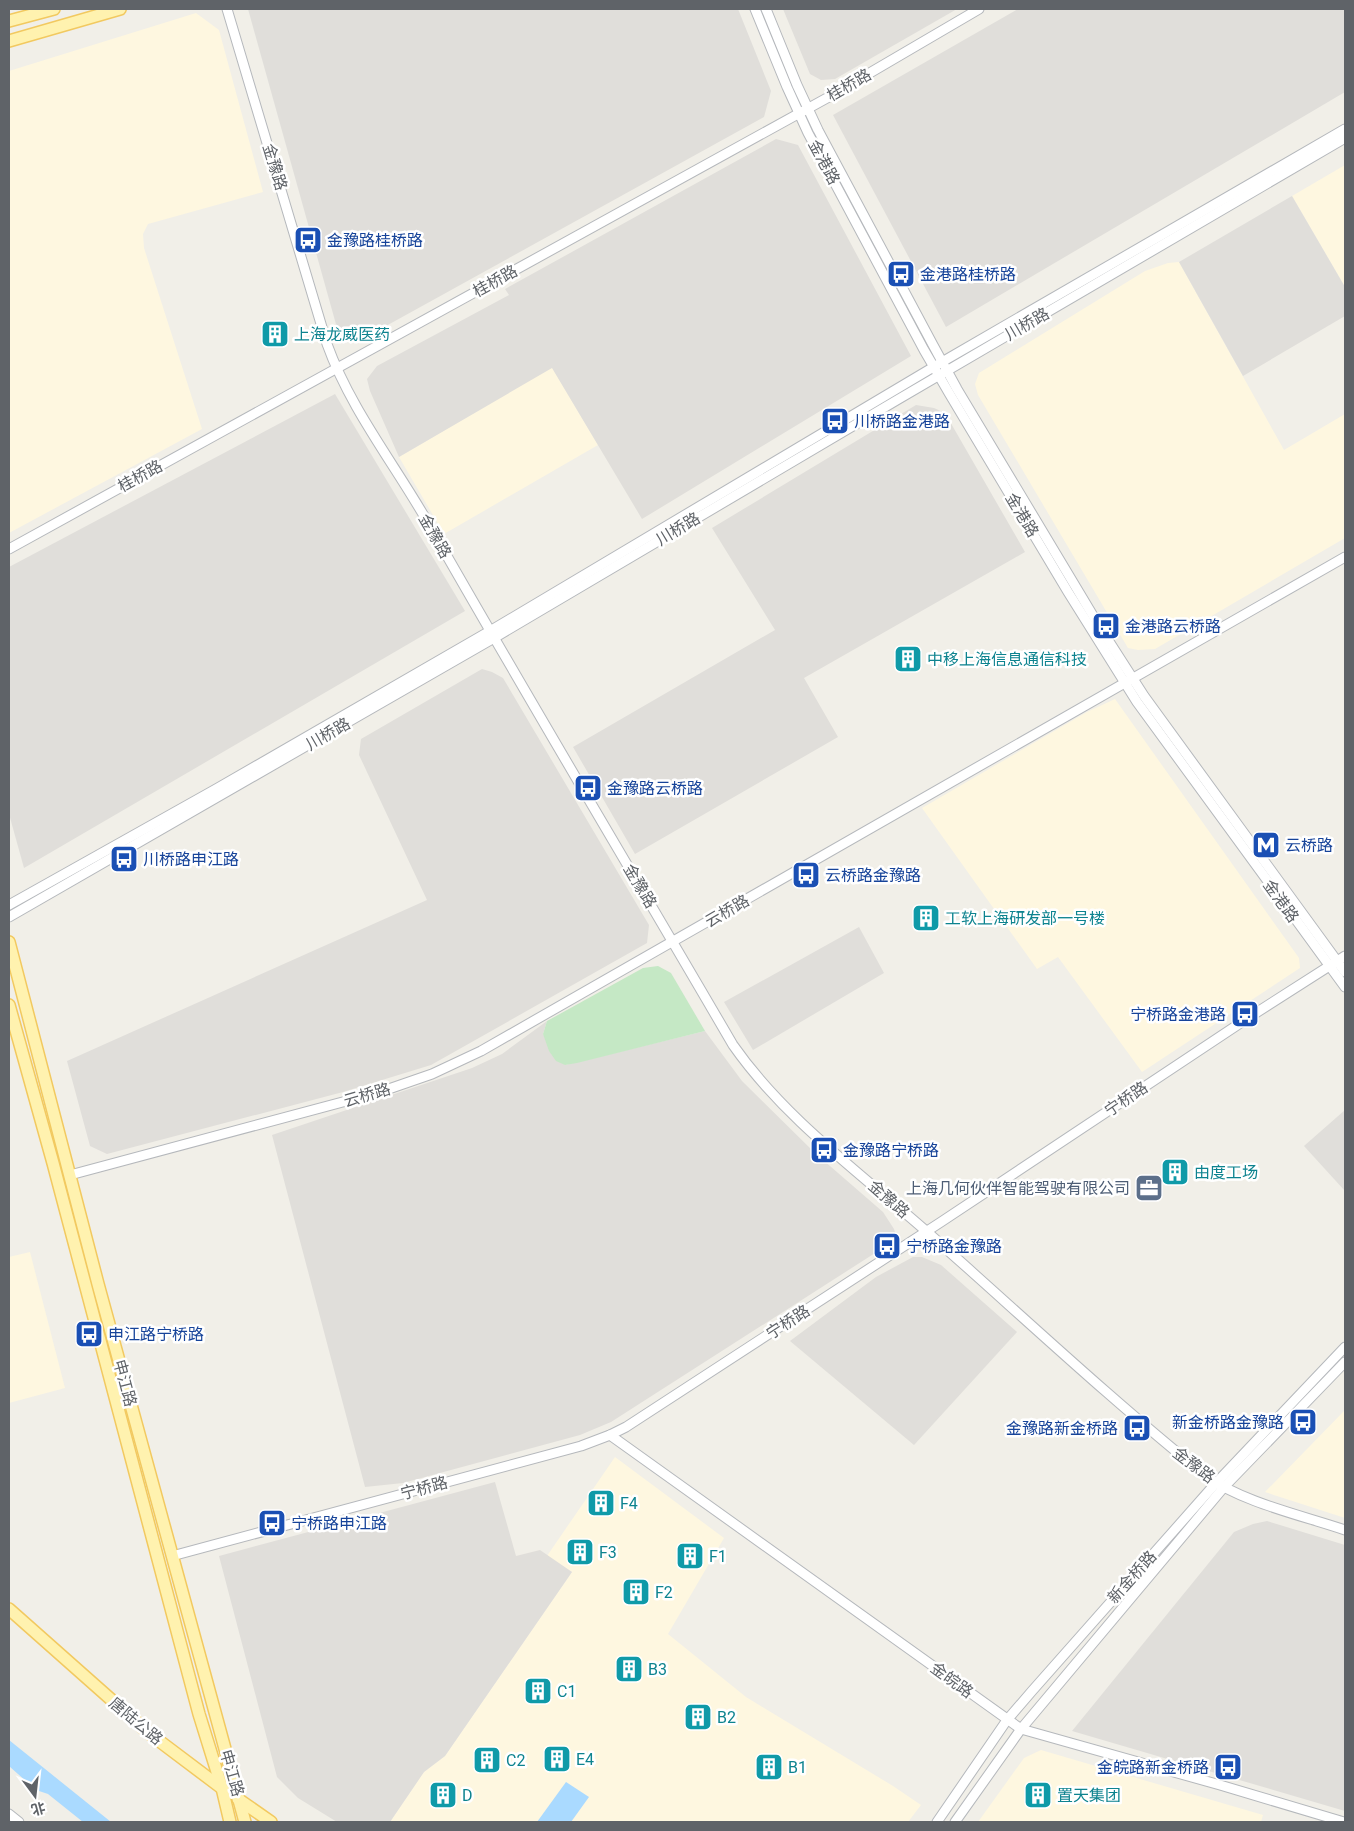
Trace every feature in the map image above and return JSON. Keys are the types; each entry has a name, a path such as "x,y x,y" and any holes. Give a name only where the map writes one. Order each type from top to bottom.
{"main road":[{"path":"9,21 54,9"},
{"path":"9,40 120,9"},
{"name":"申江路","path":"9,942 172,1556 244,1818"},
{"name":"申江路","path":"9,1005 199,1714 222,1788 230,1822"},
{"name":"唐陆公路","path":"9,1609 144,1728 222,1788 271,1822"},
{"name":"唐陆公路","path":"9,1618 120,1716 191,1771 244,1818 258,1822"}],"street":[{"name":"金豫路","path":"227,9 327,344 336,368 347,390 426,520 733,1045 762,1083 794,1117 1141,1423 1220,1485 1251,1499 1345,1530"},
{"name":"金港路","path":"755,9 803,111 938,364 939,376 1128,681 1333,964 1345,987"},
{"name":"金港路","path":"766,9 803,111"},
{"name":"桂桥路","path":"9,549 803,111 979,9"},
{"name":"川桥路","path":"9,905 492,635 938,364 1345,129"},
{"name":"川桥路","path":"9,917 1345,138"},
{"name":"金港路","path":"938,364 947,371 1128,681"},
{"name":"云桥路","path":"70,1175 380,1092 415,1080 481,1051 1345,557"},
{"name":"宁桥路","path":"172,1556 572,1448 610,1435 639,1420 1241,1022 1345,956"},
{"name":"金港路","path":"1333,964 1345,972"},
{"name":"新金桥路","path":"937,1822 1008,1720 1345,1347"},
{"name":"新金桥路","path":"955,1822 1021,1729 1220,1485 1345,1362"},
{"name":"金皖路","path":"610,1435 1021,1729 1211,1782 1344,1822"},
{"path":"9,1814 19,1822"}],"shaded area":[{"path":"248,9 738,9 771,91 764,117 357,342 339,335"},
{"path":"783,9 957,9 835,79 821,80 810,74"},
{"path":"1018,9 1345,9 1345,92 946,327 833,115"},
{"path":"196,13 219,30 263,192 148,224 143,234 144,248 202,429 9,533 9,71"},
{"path":"776,139 798,145 911,356 642,519 552,368 399,457 370,391 367,379 377,366 509,295 505,289"},
{"path":"1345,165 1345,287 1292,196"},
{"path":"1292,196 1345,287 1345,316 1243,376 1179,262"},
{"path":"1179,262 1284,450 1345,414 1345,538 1155,649 1138,650 1128,648 978,395 975,384 979,373 1145,271 1168,263"},
{"path":"552,367 598,445 444,534 399,457"},
{"path":"335,394 465,611 24,868 9,814 9,567"},
{"path":"916,405 934,408 945,413 1025,552 804,678 838,737 635,854 573,747 775,630 712,528"},
{"path":"482,669 503,678 649,925 647,943 431,1065 343,1092 107,1154 90,1146 67,1061 427,900 359,755 361,739"},
{"path":"1115,699 1299,958 1300,968 1142,1072 1058,957 1037,969 922,808 1087,712"},
{"path":"859,927 884,973 753,1050 724,1002"},
{"path":"547,1021 543,1034 565,1065 705,1031 742,1081 815,1153 883,1212 894,1229 897,1239 611,1422 580,1435 403,1483 365,1487 272,1135 472,1068 502,1054"},
{"path":"1345,1110 1345,1191 1304,1146"},
{"path":"30,1252 65,1388 9,1403 9,1257"},
{"path":"913,1257 922,1257 941,1265 1017,1332 914,1445 790,1341 876,1277"},
{"path":"1345,1410 1345,1518 1265,1492"},
{"path":"615,1457 724,1538 668,1634 746,1697 921,1805 908,1822 390,1822 424,1772 445,1756 572,1572 547,1556"},
{"path":"495,1482 516,1556 540,1550 572,1572 445,1756 424,1772 390,1822 337,1822 298,1798 277,1777 219,1556"},
{"path":"1267,1521 1345,1545 1345,1811 1072,1731 1234,1532 1253,1524"},
{"path":"1041,1750 1263,1815 1261,1822 978,1822 1024,1758"}],"green space":[{"path":"658,966 671,973 705,1031 577,1063 565,1065 556,1061 549,1051 543,1034 547,1021 643,968"}],"water":[{"path":"9,1740 111,1822 83,1822 48,1794 36,1790 9,1766"},
{"path":"566,1782 589,1797 571,1822 537,1822"}],"place":[{"name":"金豫路桂桥路","path":"308,240"},
{"name":"金港路桂桥路","path":"901,274"},
{"name":"上海龙威医药","path":"275,334"},
{"name":"川桥路金港路","path":"835,421"},
{"name":"金港路云桥路","path":"1106,626"},
{"name":"中移上海信息通信科技","path":"908,659"},
{"name":"金豫路云桥路","path":"588,788"},
{"name":"云桥路","path":"1266,845"},
{"name":"川桥路申江路","path":"124,859"},
{"name":"云桥路金豫路","path":"806,875"},
{"name":"工软上海研发部一号楼","path":"926,918"},
{"name":"宁桥路金港路","path":"1245,1014"},
{"name":"金豫路宁桥路","path":"824,1150"},
{"name":"由度工场","path":"1175,1172"},
{"name":"上海几何伙伴智能驾驶有限公司","path":"1149,1188"},
{"name":"宁桥路金豫路","path":"887,1246"},
{"name":"申江路宁桥路","path":"89,1334"},
{"name":"新金桥路金豫路","path":"1303,1422"},
{"name":"金豫路新金桥路","path":"1137,1428"},
{"name":"F4","path":"601,1503"},
{"name":"宁桥路申江路","path":"272,1523"},
{"name":"F3","path":"580,1552"},
{"name":"F1","path":"690,1556"},
{"name":"F2","path":"636,1592"},
{"name":"B3","path":"629,1669"},
{"name":"C1","path":"538,1691"},
{"name":"B2","path":"698,1717"},
{"name":"E4","path":"557,1759"},
{"name":"C2","path":"487,1760"},
{"name":"B1","path":"769,1767"},
{"name":"金皖路新金桥路","path":"1228,1767"},
{"name":"D","path":"443,1795"},
{"name":"置天集团","path":"1038,1795"}]}
